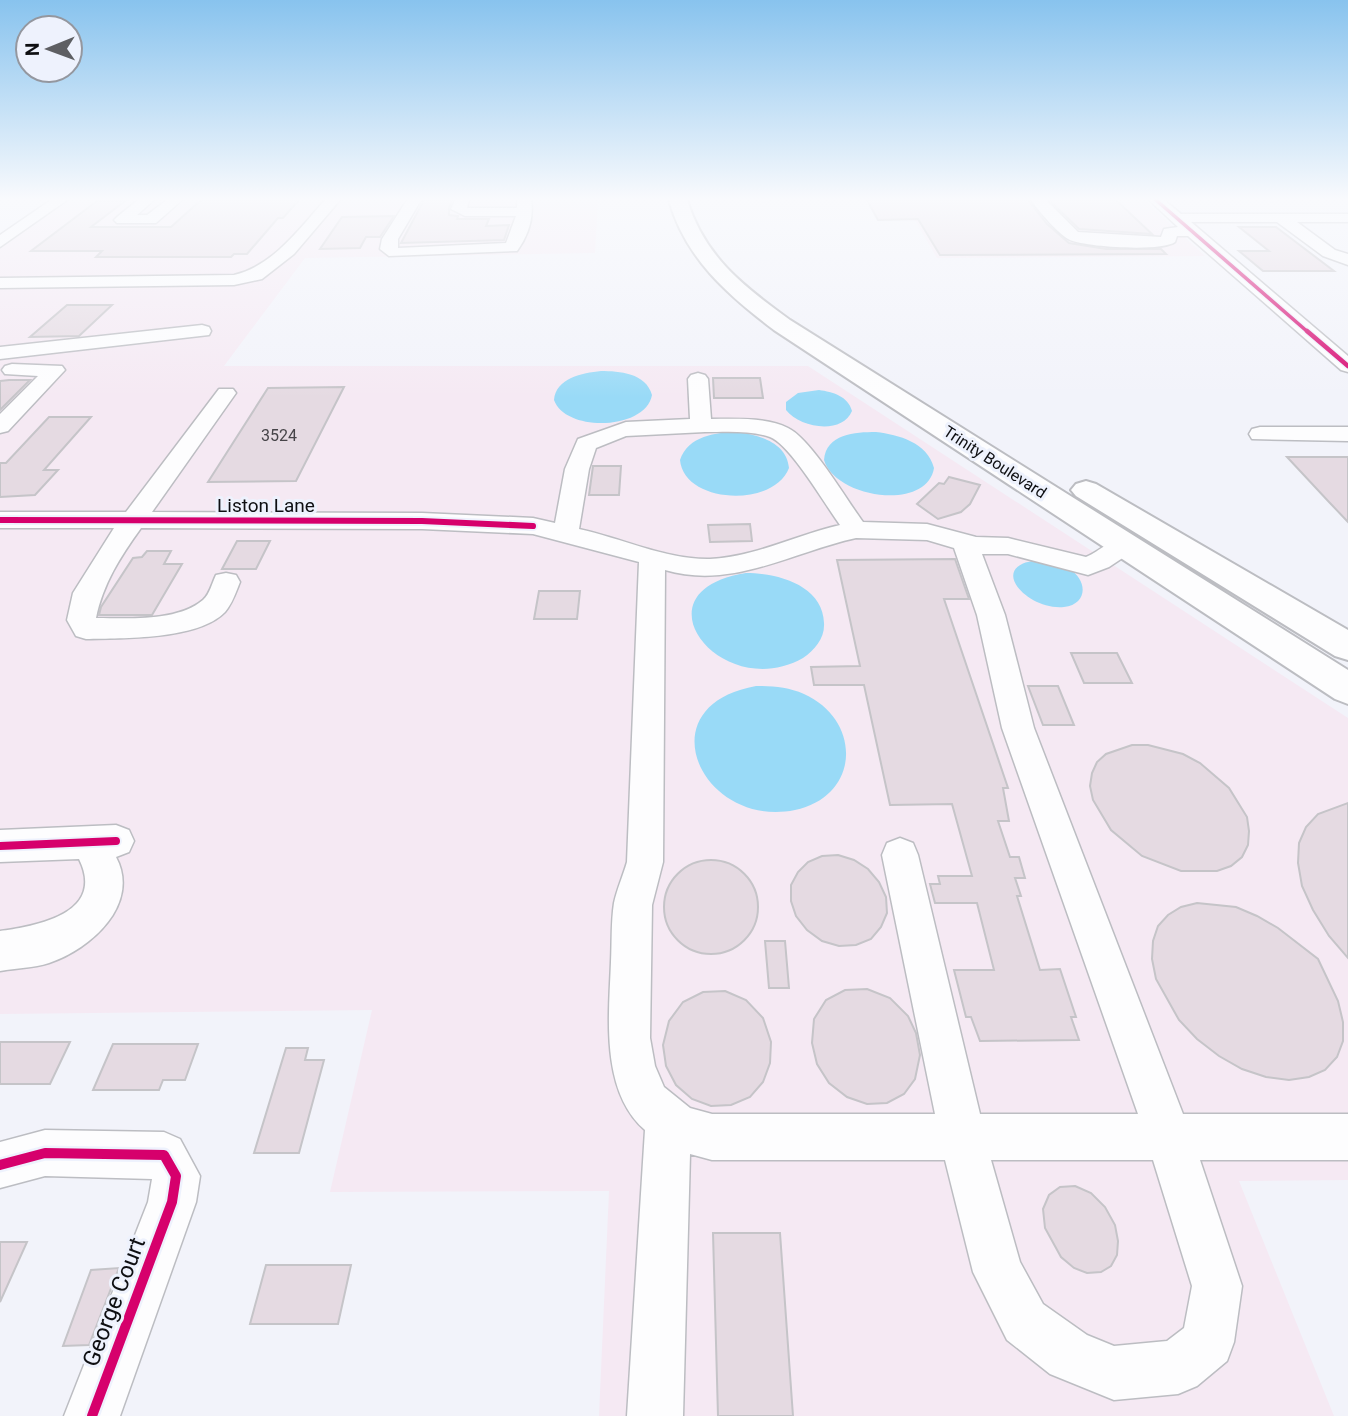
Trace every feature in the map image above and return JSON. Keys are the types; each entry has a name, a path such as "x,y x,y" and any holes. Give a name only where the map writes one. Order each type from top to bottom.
{"main road":[{"name":"Trinity Boulevard","path":"717,266 738,292 837,361 1138,537 1348,647"},
{"name":"Trinity Boulevard","path":"748,266 759,279 835,336 1138,537 1348,689"}],"street":[{"path":"0,283 234,280 256,275 268,266"},
{"path":"1233,266 1348,366"},
{"path":"0,354 202,331"},
{"path":"0,370 55,370 0,426"},
{"path":"698,379 701,426"},
{"path":"226,393 109,554 87,593 82,620 86,629 177,621 206,612 217,604 226,582"},
{"path":"566,533 577,469 586,444 627,428 701,426 754,426 780,432 794,445 856,530"},
{"path":"1260,435 1348,434"},
{"name":"Liston Lane","path":"0,520 422,521 533,526 678,565 709,568 749,563 824,537 856,530 927,532 967,542 1008,546 1088,566 1138,537"},
{"path":"900,855 974,1187 998,1272 1025,1322 1069,1355 1114,1373 1178,1367 1208,1342 1217,1286 1169,1137 1018,729 991,616 970,563 967,542"},
{"path":"652,558 645,862 633,905 629,1038 633,1066 648,1103 668,1120 678,1128 712,1137 1348,1137"},
{"path":"0,846 103,842 105,873 103,896 85,922 47,944 0,951"},
{"path":"655,1416 668,1120"},
{"name":"George Court","path":"0,1165 45,1153 164,1155 176,1176 173,1202 92,1416"}],"shaded area":[{"path":"0,266 299,266 224,366 808,366 1348,718 1348,1180 1239,1181 1334,1416 599,1416 609,1191 330,1192 372,1010 0,1014"}],"water":[{"path":"601,371 631,375 644,382 652,395 647,407 622,421 605,423 574,418 561,411 554,400 560,386 578,375"},
{"path":"819,390 835,394 847,402 852,411 847,419 830,426 810,425 786,410 786,402 798,393"},
{"path":"738,432 755,435 778,446 787,459 789,468 780,481 766,490 749,495 730,495 712,492 685,475 680,460 689,446 704,437"},
{"path":"876,432 894,435 919,446 934,468 928,482 915,491 899,495 880,495 862,491 832,473 824,460 830,445 843,436"},
{"path":"1043,560 1066,568 1080,579 1083,591 1078,601 1064,607 1050,606 1036,602 1017,586 1013,577 1016,569 1025,563"},
{"path":"746,573 784,579 807,590 816,599 822,610 823,634 815,647 803,658 773,668 744,667 719,656 701,640 692,620 695,600 712,584"},
{"path":"756,686 780,687 804,694 823,706 836,721 844,738 846,756 842,774 832,790 817,802 795,810 762,811 734,801 712,784 699,763 695,739 702,716 722,698"}],"building":[{"path":"1257,266 1328,266 1334,271 1263,271"},
{"path":"67,305 112,305 79,336 30,337"},
{"path":"713,378 760,378 763,398 714,398"},
{"path":"30,380 0,410 0,381"},
{"path":"344,387 296,481 208,482 268,388"},
{"path":"49,417 91,417 44,470 58,470 35,495 0,497 0,463 6,463"},
{"path":"1287,457 1348,457 1348,522 1329,502"},
{"path":"593,466 621,466 619,495 589,495"},
{"path":"949,477 980,485 970,504 961,512 938,519 917,504 939,483 944,484"},
{"path":"750,524 752,541 710,542 708,525"},
{"path":"237,541 270,541 256,569 222,569"},
{"path":"147,551 171,551 164,564 182,564 152,615 99,615 101,607 133,558 142,557"},
{"path":"955,559 969,599 944,599 1008,788 1003,788 1009,821 998,821 1010,857 1019,857 1025,878 1015,878 1021,896 1017,896 1040,970 1060,969 1076,1017 1071,1017 1079,1040 980,1041 971,1017 966,1017 954,970 994,970 977,903 935,903 930,884 940,884 938,876 972,876 952,804 890,805 864,685 814,685 811,667 860,666 837,560"},
{"path":"539,591 580,591 577,619 534,619"},
{"path":"1071,653 1117,653 1132,683 1084,683"},
{"path":"1028,686 1058,686 1074,725 1043,725"},
{"path":"1132,745 1148,745 1183,754 1200,763 1229,788 1247,817 1248,845 1242,857 1231,866 1217,871 1181,871 1142,856 1111,830 1093,800 1090,786 1092,773 1097,762 1106,754"},
{"path":"1348,803 1348,958 1329,936 1313,910 1302,886 1298,863 1299,843 1306,827 1318,814"},
{"path":"838,855 854,860 868,869 879,882 886,897 887,913 881,927 871,939 856,945 839,946 822,941 807,930 796,916 791,901 791,885 808,862 822,856"},
{"path":"711,860 729,864 744,874 754,889 758,907 754,925 744,940 729,950 711,954 693,950 678,940 668,925 664,907 668,889 678,874 693,864"},
{"path":"1197,903 1236,907 1257,916 1278,928 1318,959 1338,1001 1343,1022 1343,1041 1337,1057 1325,1070 1309,1077 1289,1080 1266,1077 1242,1069 1197,1039 1179,1020 1156,979 1152,959 1153,941 1158,926 1168,915 1181,907"},
{"path":"765,941 785,941 789,988 769,988"},
{"path":"867,989 890,998 908,1016 916,1033 920,1055 915,1079 904,1094 887,1103 867,1104 847,1097 829,1083 817,1064 812,1043 814,1019 826,1000 845,990"},
{"path":"725,991 746,1000 763,1018 771,1042 770,1063 763,1082 750,1097 731,1105 711,1106 692,1099 676,1085 666,1066 663,1045 669,1021 683,1002 703,992"},
{"path":"0,1042 70,1042 50,1084 0,1084"},
{"path":"113,1044 198,1044 185,1080 163,1080 159,1090 93,1090"},
{"path":"286,1048 308,1048 305,1060 324,1060 299,1153 254,1153"},
{"path":"1075,1186 1091,1193 1105,1207 1115,1225 1117,1255 1111,1266 1101,1272 1087,1273 1074,1268 1061,1257 1045,1228 1043,1209 1049,1195 1060,1187"},
{"path":"713,1233 780,1233 793,1416 718,1416"},
{"path":"0,1242 27,1242 0,1302"},
{"path":"266,1265 351,1265 338,1324 250,1324"},
{"path":"119,1268 89,1345 63,1346 91,1270"}],"cycle path":[{"path":"1232,266 1348,366"},
{"path":"0,520 422,521 533,526"},
{"path":"0,846 116,841"},
{"path":"0,1165 45,1153 164,1155 176,1176 172,1202 92,1416"}]}
